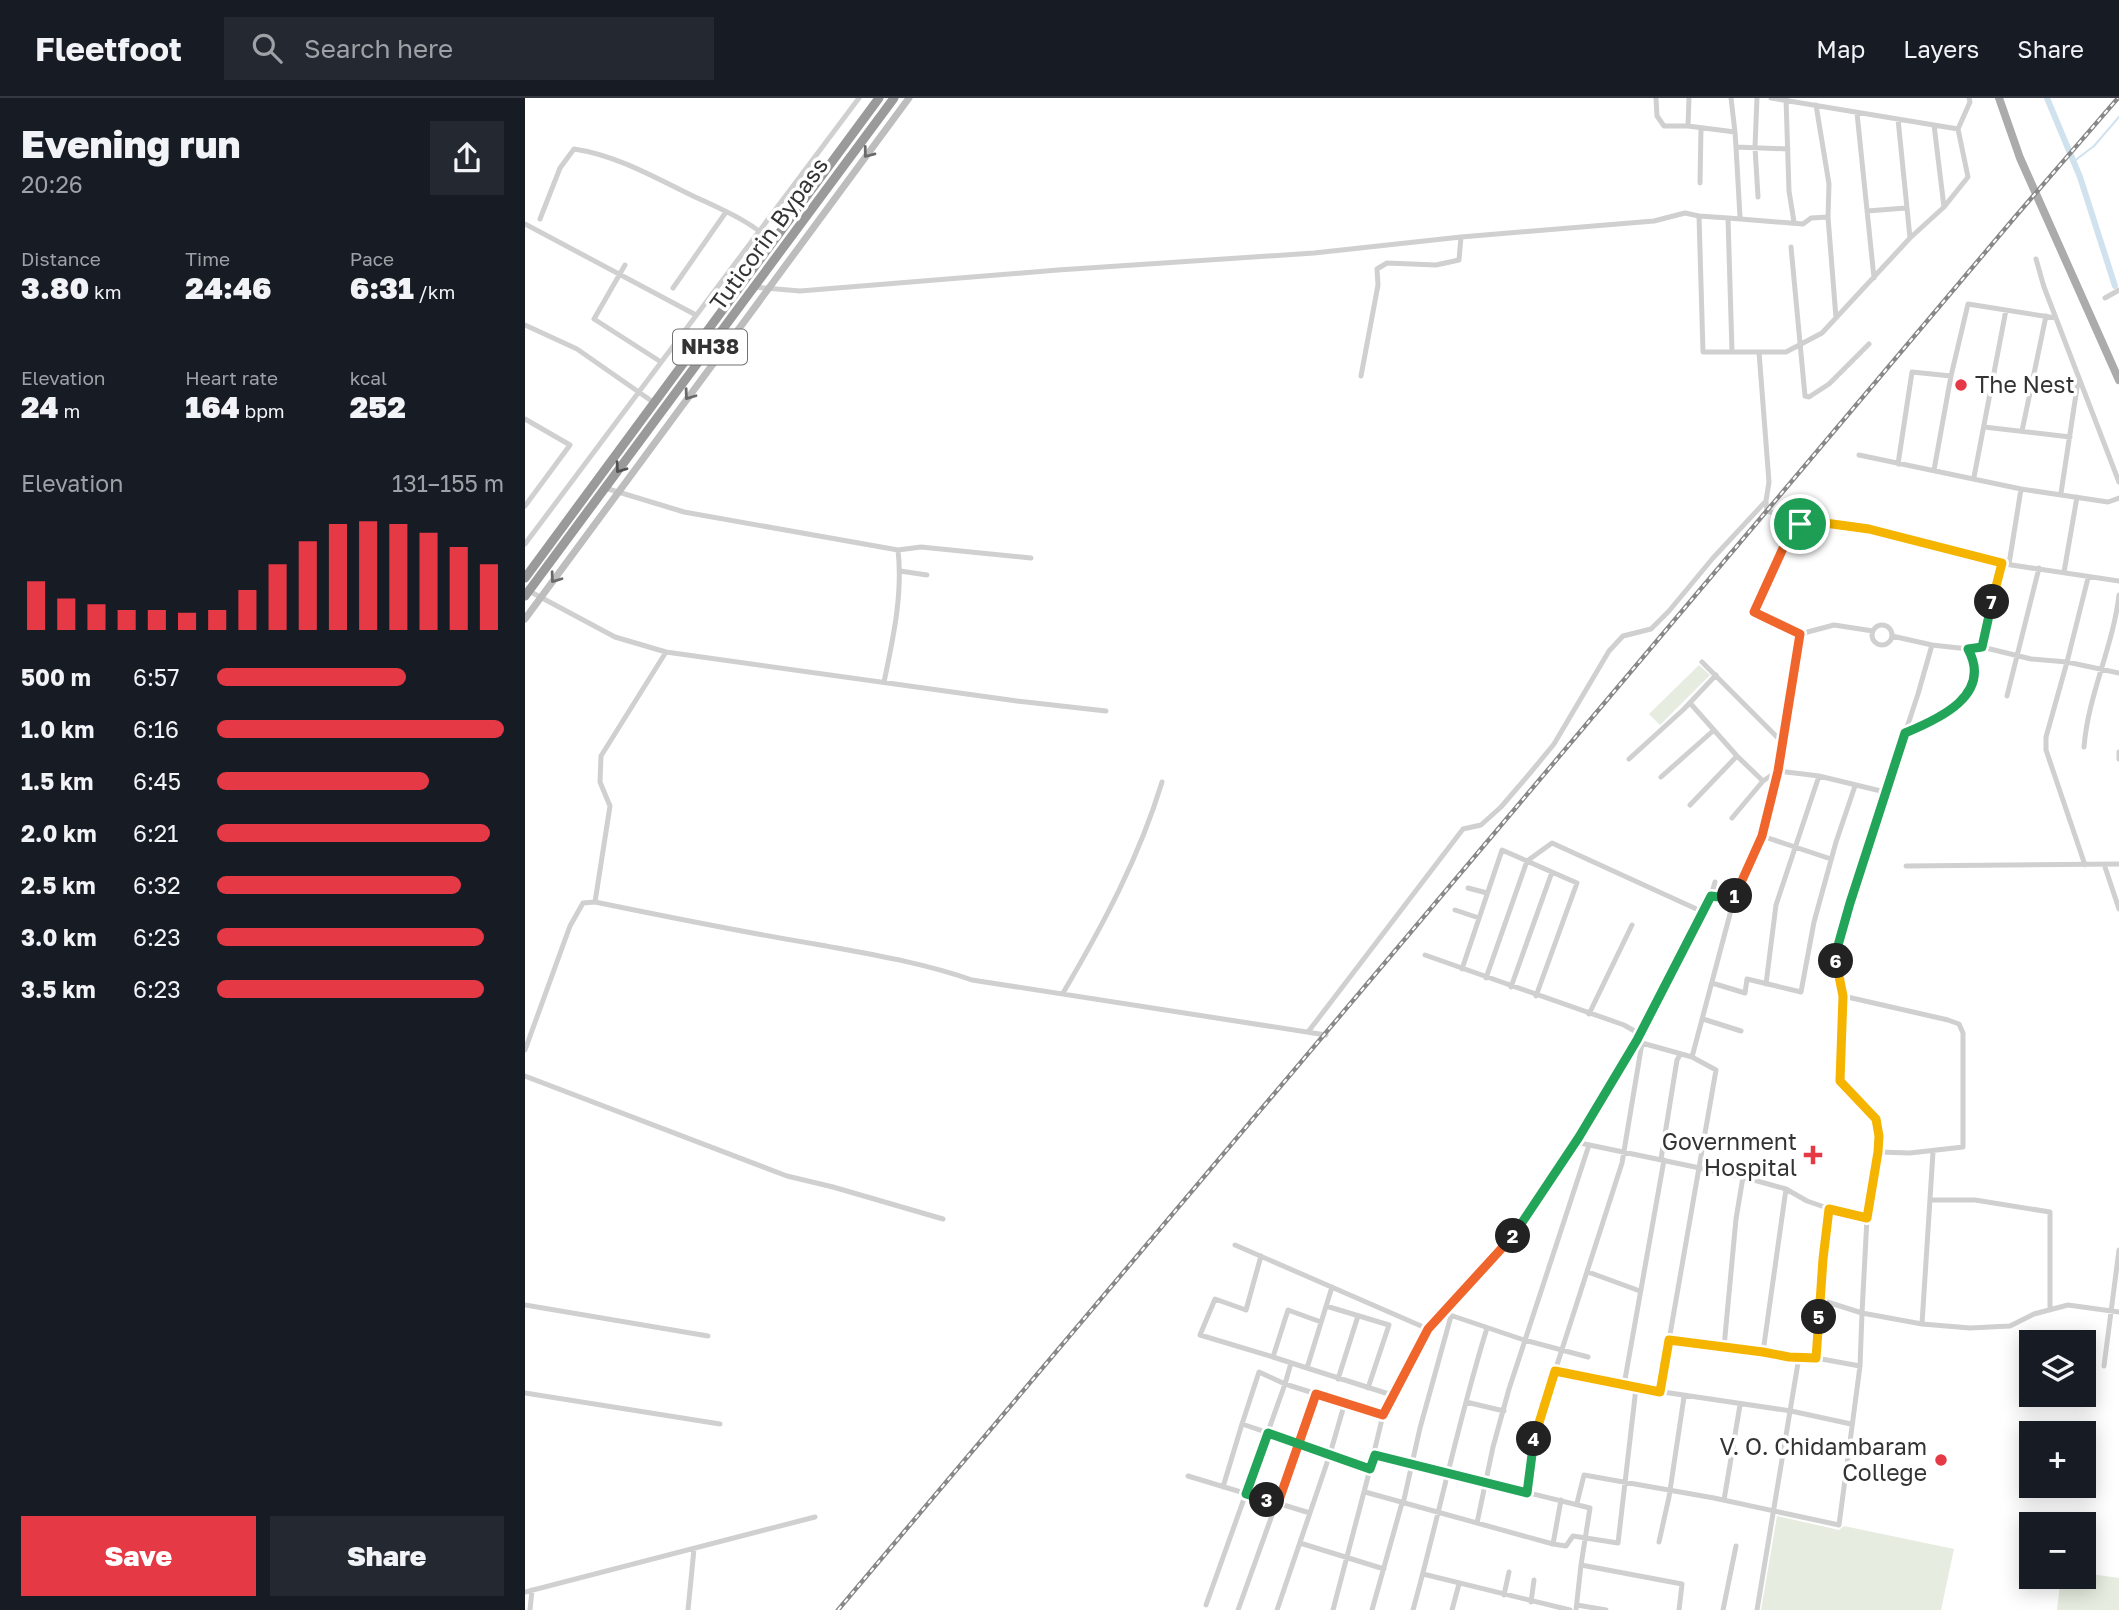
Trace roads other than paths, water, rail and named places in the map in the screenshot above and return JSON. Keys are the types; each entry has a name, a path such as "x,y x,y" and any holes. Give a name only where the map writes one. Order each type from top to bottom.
{"highway":[{"name":"Tuticorin Bypass","path":"525,578 879,98"},
{"name":"Tuticorin Bypass","path":"527,594 894,98"}],"main road":[{"path":"1999,98 2020,158 2119,380"}],"street":[{"path":"525,544 859,98"},
{"path":"525,619 909,98"},
{"path":"1656,98 1657,116 1664,126 1735,131"},
{"path":"1688,127 1689,98"},
{"path":"1731,98 1740,217"},
{"path":"1757,98 1755,147 1758,197"},
{"path":"1771,98 1958,129"},
{"path":"1699,216 1703,352 1786,352 1822,333 1910,238 1944,207 1968,177 1958,129 1970,102 1969,98"},
{"path":"1786,99 1789,191 1794,222"},
{"path":"1816,105 1829,184 1828,217 1836,318"},
{"path":"1857,113 1874,278"},
{"path":"1898,119 1910,238"},
{"path":"1934,125 1944,207"},
{"path":"1700,183 1701,128"},
{"path":"1736,147 1788,149"},
{"path":"540,219 561,168 574,149 596,152 634,167 760,230 773,243"},
{"path":"1867,211 1906,208"},
{"path":"673,288 726,212"},
{"path":"754,287 800,291 1301,254 1654,221 1685,213 1803,224 1811,218 1828,217"},
{"path":"1728,218 1732,352"},
{"path":"525,224 696,316"},
{"path":"1361,376 1378,285 1377,269 1387,263 1436,265 1459,260 1461,237"},
{"path":"1791,247 1805,396 1809,397 1829,384 1869,344"},
{"path":"2036,259 2078,378 2119,482"},
{"path":"625,265 594,319 661,362"},
{"path":"2105,298 2119,290"},
{"path":"1934,470 1951,376 1968,304 2056,318"},
{"path":"1974,477 2005,310"},
{"path":"2022,431 2046,316"},
{"path":"525,325 577,349 653,402"},
{"path":"1759,352 1769,482 1767,511 1800,524"},
{"path":"1898,464 1912,372 1951,376"},
{"path":"2061,493 2078,378"},
{"path":"525,419 570,445 525,506"},
{"path":"1984,427 2070,437"},
{"path":"1859,455 2021,489 2108,502 2119,498"},
{"path":"605,488 684,512 898,550 921,547 1031,558"},
{"path":"1982,647 2006,564 2021,489"},
{"path":"2064,572 2077,497"},
{"path":"1308,1032 1463,829 1481,825 1501,807 1554,744 1609,651 1623,636 1651,628 1669,611 1766,501"},
{"path":"1873,631 1834,625 1800,634 1754,612 1785,544 1803,520 1869,529 2006,564 2119,582"},
{"path":"884,682 894,634 901,571 898,550"},
{"path":"2007,696 2039,568"},
{"path":"901,571 927,575"},
{"path":"2085,865 2046,750 2046,737 2088,578"},
{"path":"527,594 541,598 615,637 666,652 1106,711"},
{"path":"2084,747 2100,669 2116,622 2119,595"},
{"path":"1879,625 1885,625 1890,628 1892,636 1888,643 1879,645 1873,639 1873,631 1879,625"},
{"path":"1692,1057 1734,899 1762,836 1778,771 1800,634"},
{"path":"1892,636 1932,645 1968,649 1982,647 2016,656 2067,662 2119,673"},
{"path":"1577,1503 1584,1475 1724,1500 1839,1525 1860,1366 1867,1218 1879,1136 1876,1119 1840,1081 1843,996 1835,956 1932,645"},
{"path":"1905,733 1939,719 1960,704 1972,686 1975,661 1968,649"},
{"path":"595,901 610,806 600,782 601,756 666,652"},
{"path":"1702,662 1783,743"},
{"path":"1629,759 1716,675"},
{"path":"1690,703 1763,781"},
{"path":"1661,776 1714,730"},
{"path":"2119,752 2119,759"},
{"path":"1690,805 1737,756"},
{"path":"1732,818 1763,781 1778,771 1819,776 1885,792"},
{"path":"1766,984 1776,905 1819,776"},
{"path":"1063,993 1125,881 1140,847 1162,782"},
{"path":"1712,983 1745,993 1747,979 1801,992 1814,922 1855,786"},
{"path":"1762,836 1831,859"},
{"path":"1486,978 1527,861 1552,843 1703,912"},
{"path":"1462,970 1502,850 1577,883 1536,996"},
{"path":"2104,864 2119,909"},
{"path":"1906,866 2119,864"},
{"path":"1511,987 1552,872"},
{"path":"1333,1610 1375,1455 1383,1415 1392,1395 1428,1329 1509,1242 1640,1039 1711,896 1715,882"},
{"path":"1468,888 1487,893"},
{"path":"1711,896 1734,899"},
{"path":"525,1050 570,926 583,903 595,901 761,935 881,955 935,967 972,979 1326,1035"},
{"path":"1455,910 1479,918"},
{"path":"1589,1014 1633,925"},
{"path":"1425,955 1624,1025 1640,1039 1692,1057 1716,1070 1660,1392"},
{"path":"1843,996 1948,1020 1959,1024 1963,1033 1963,1147 1933,1152 1878,1152"},
{"path":"1703,1019 1741,1031"},
{"path":"1527,1493 1531,1448 1625,1152 1640,1039"},
{"path":"1624,1385 1680,1055"},
{"path":"525,1076 787,1176 943,1219"},
{"path":"1575,1142 1743,1177 1786,1189 1829,1209 1867,1218"},
{"path":"1477,1522 1493,1447 1524,1340 1589,1145"},
{"path":"1922,1324 1933,1152"},
{"path":"1724,1347 1736,1219 1743,1177"},
{"path":"1763,1352 1786,1189"},
{"path":"1931,1200 1975,1200 2050,1212 2050,1310"},
{"path":"1816,1358 1829,1209"},
{"path":"1235,1245 1428,1329"},
{"path":"2104,1366 2119,1250"},
{"path":"1261,1256 1245,1310 1215,1299 1200,1335 1392,1395"},
{"path":"1588,1272 1640,1291"},
{"path":"1307,1368 1332,1287"},
{"path":"1821,1300 1862,1312 1922,1324 1970,1328 2010,1326 2034,1314 2069,1305 2119,1312"},
{"path":"525,1305 708,1336"},
{"path":"1326,1306 1389,1325 1368,1388"},
{"path":"1273,1357 1288,1310 1321,1322"},
{"path":"1444,1313 1524,1340 1588,1357"},
{"path":"1338,1378 1358,1316"},
{"path":"1372,1610 1403,1504 1451,1316"},
{"path":"1413,1610 1487,1328"},
{"path":"1669,1340 1860,1366"},
{"path":"1757,1610 1799,1357"},
{"path":"1206,1605 1291,1363"},
{"path":"1555,1371 1684,1397 1791,1411 1851,1424"},
{"path":"1223,1487 1259,1372 1285,1384 1383,1415"},
{"path":"1365,1492 1553,1544 1566,1546 1570,1536 1618,1543 1636,1388"},
{"path":"525,1393 720,1424"},
{"path":"1238,1610 1316,1394"},
{"path":"1659,1542 1684,1397"},
{"path":"1277,1610 1345,1402"},
{"path":"1466,1402 1504,1412"},
{"path":"1724,1500 1740,1405"},
{"path":"1242,1424 1370,1469"},
{"path":"1375,1455 1590,1508 1577,1608 1606,1610"},
{"path":"1188,1476 1310,1513"},
{"path":"1553,1544 1561,1500"},
{"path":"530,1610 529,1591 815,1517"},
{"path":"1300,1544 1384,1569"},
{"path":"1723,1610 1736,1546"},
{"path":"688,1610 694,1549"},
{"path":"1581,1565 1682,1584 1679,1610"},
{"path":"1504,1595 1509,1572"},
{"path":"1423,1574 1531,1602 1541,1607 1570,1610"},
{"path":"1531,1602 1534,1580"},
{"path":"1452,1610 1459,1584"}],"waterway":[{"path":"2047,98 2080,177 2115,286"},
{"path":"2073,162 2094,146 2119,117"}],"railway":[{"path":"838,1610 2118,98"}],"place":[{"name":"The Nest","path":"1961,385"},
{"name":"Government Hospital","path":"1813,1155"},
{"name":"V. O. Chidambaram College","path":"1941,1460"}]}
